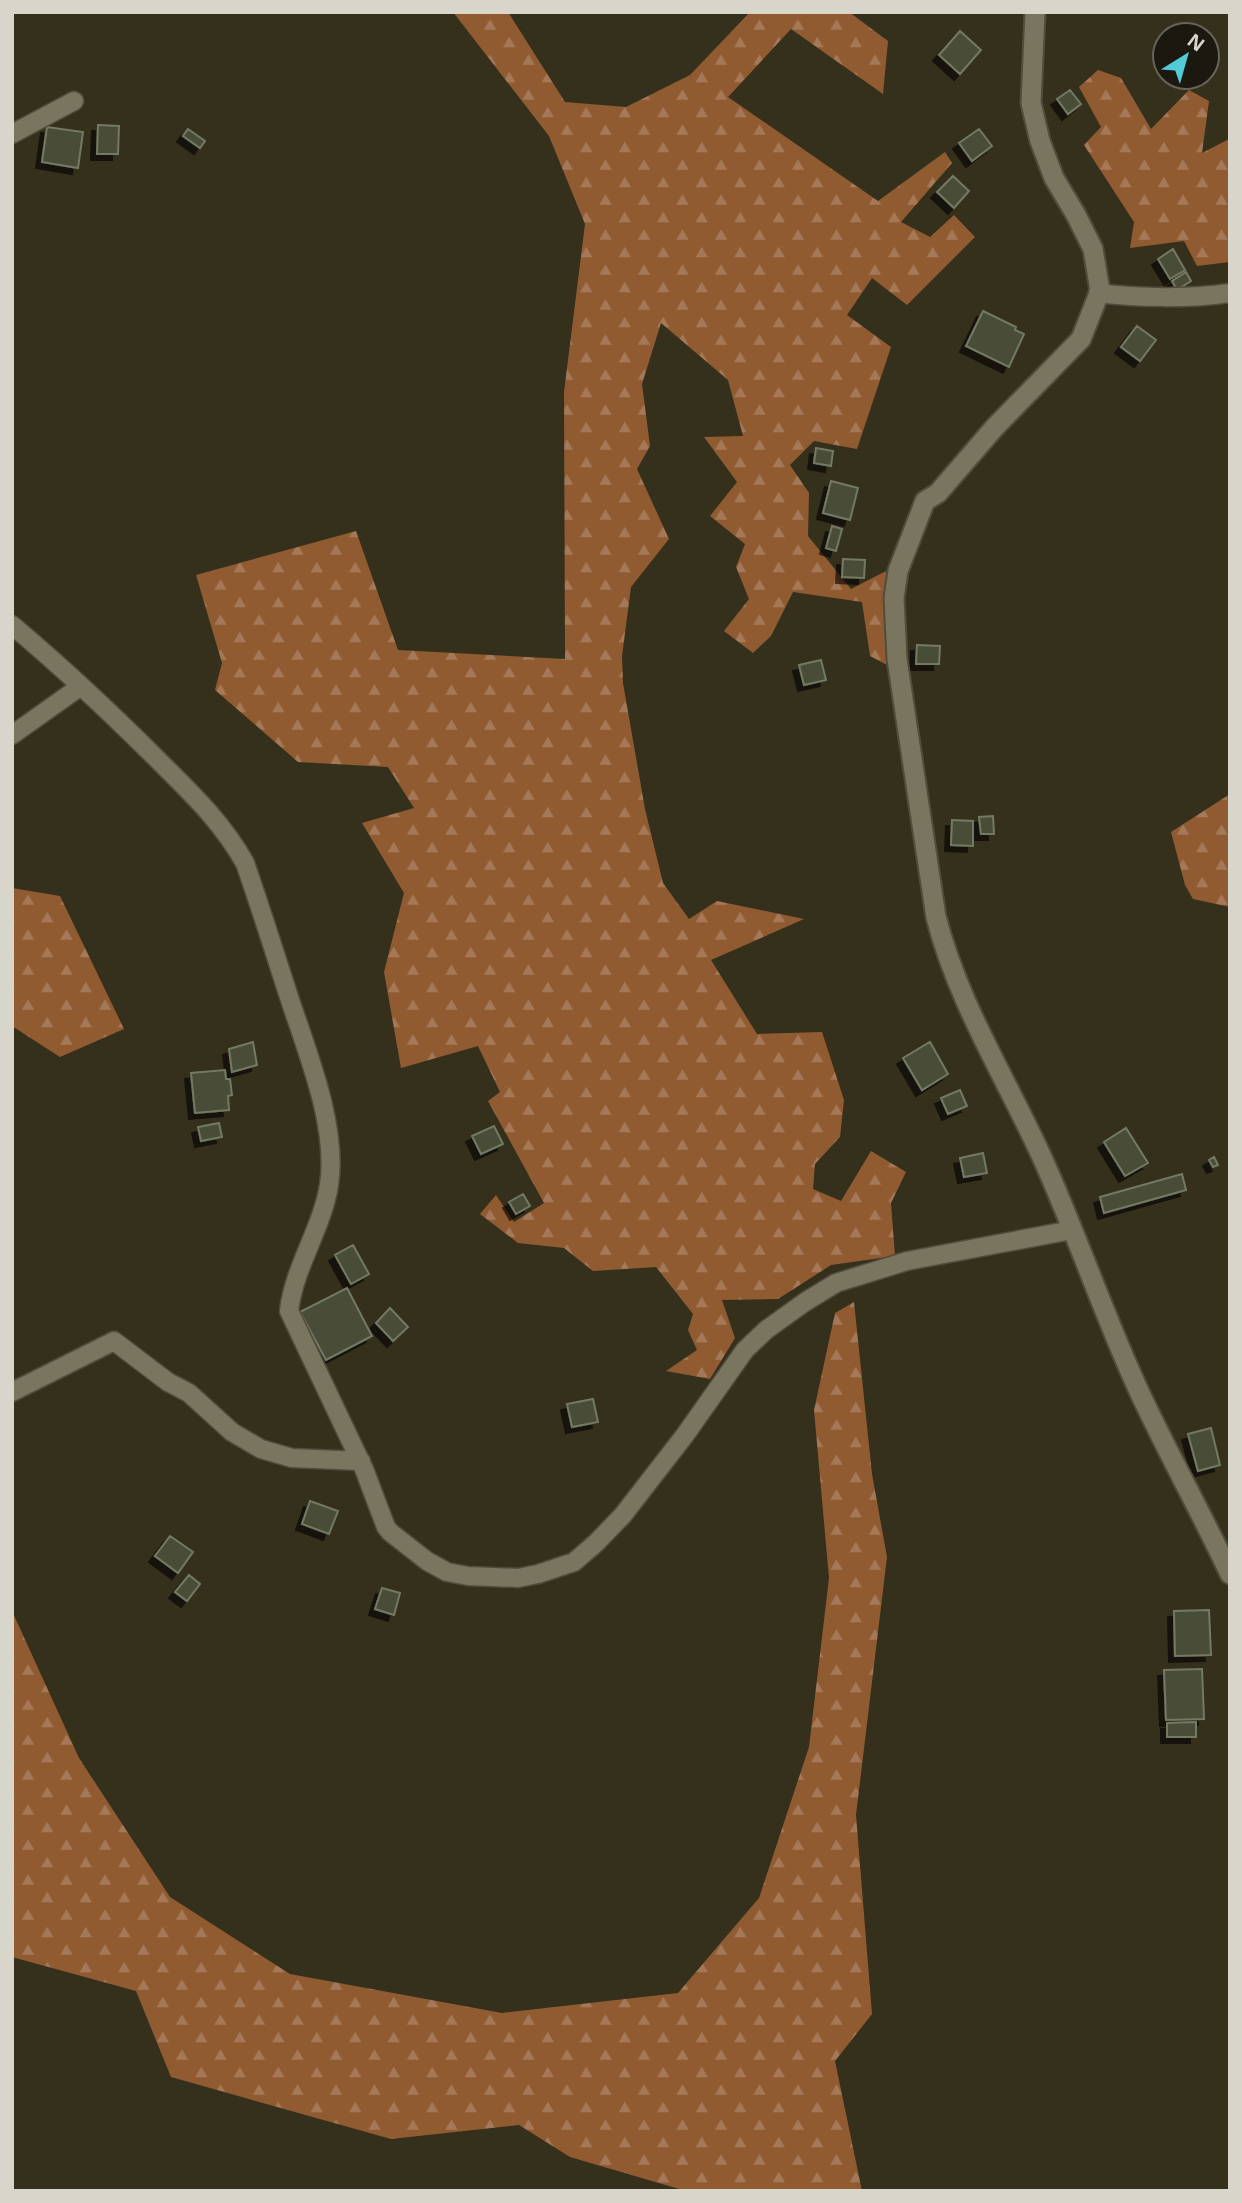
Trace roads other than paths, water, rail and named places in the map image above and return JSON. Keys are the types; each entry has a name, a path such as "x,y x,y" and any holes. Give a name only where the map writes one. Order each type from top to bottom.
{"street":[{"path":"1035,12 1031,103 1040,141 1054,178 1093,249 1098,293 1081,339 937,493 925,501 898,571 894,598 900,691 936,918 944,950 974,1023 1020,1111 1139,1390 1230,1574"},
{"path":"12,134 74,101"},
{"path":"1098,293 1128,296 1213,296 1230,293"},
{"path":"12,625 81,686 209,811 222,825 246,863 309,1058 331,1143 329,1186 324,1207 291,1291 289,1311 361,1461 386,1527 394,1536 447,1572 468,1576 518,1578 573,1562 596,1544 623,1515 685,1435 745,1350 766,1330 836,1283 907,1261 1072,1230"},
{"path":"12,735 81,686"},
{"path":"12,1392 114,1342 168,1382 189,1393 232,1432 261,1450 292,1458 361,1461"}]}
